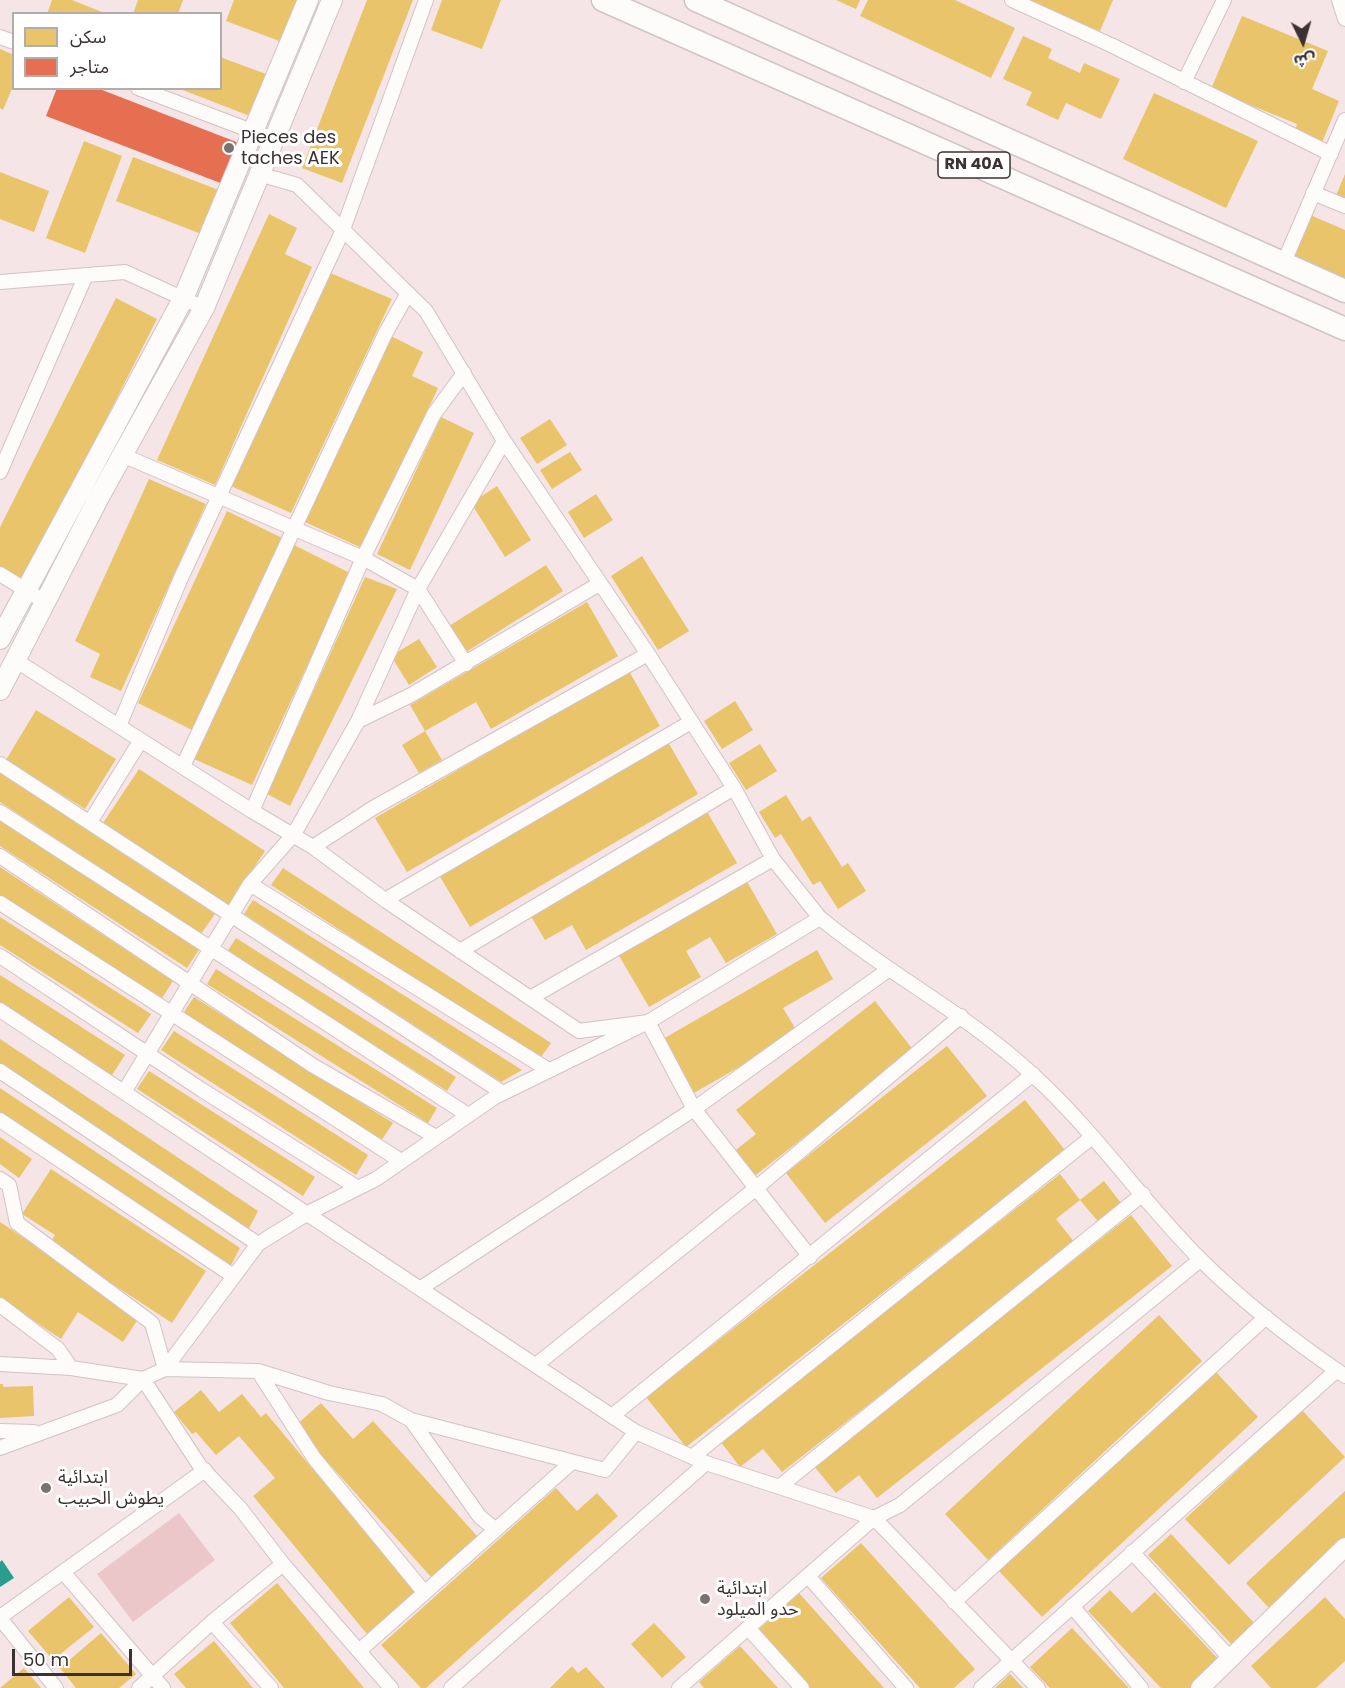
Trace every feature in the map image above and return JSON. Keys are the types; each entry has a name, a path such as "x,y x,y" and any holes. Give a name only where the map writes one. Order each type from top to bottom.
{"main road":[{"path":"0,639 183,299 308,0"},
{"path":"0,690 122,455 204,308 332,0"},
{"name":"RN 40A","path":"603,0 1345,329"},
{"name":"RN 40A","path":"696,0 1345,291"}],"street":[{"path":"119,726 180,580 342,232 426,0"},
{"path":"1012,0 1331,154"},
{"path":"1339,0 1345,19"},
{"path":"1184,82 1220,1"},
{"path":"143,90 273,139"},
{"path":"1284,262 1345,120"},
{"path":"259,174 297,185 342,232 426,311 504,441 598,584 648,654 734,788 773,859 820,918 888,970 961,1017 1033,1074 1092,1137 1200,1260 1266,1317 1341,1373 1132,1552 981,1688"},
{"path":"1313,193 1345,207"},
{"path":"0,282 125,272 204,308"},
{"path":"0,472 86,275"},
{"path":"183,766 385,334 408,293"},
{"path":"252,811 363,558 434,414 464,373"},
{"path":"124,1092 250,884 294,834 358,721 418,589 504,441"},
{"path":"122,455 363,558 418,589 466,663"},
{"path":"0,574 45,602"},
{"path":"358,721 466,663 598,584"},
{"path":"313,847 373,808 648,654"},
{"path":"15,660 252,811 294,834 385,900 579,1031 648,1022"},
{"path":"385,900 691,722"},
{"path":"90,822 141,740"},
{"path":"0,764 503,1092"},
{"path":"460,951 734,788"},
{"path":"0,812 468,1115"},
{"path":"0,856 312,1065 436,1137"},
{"path":"530,998 773,859"},
{"path":"250,884 547,1069"},
{"path":"0,903 401,1161"},
{"path":"165,1370 232,1275 258,1244 308,1213 358,1188 503,1092 648,1022 820,918"},
{"path":"0,957 147,1054 358,1188"},
{"path":"421,1288 694,1109 888,970"},
{"path":"0,1010 636,1432 706,1463 874,1518 1038,1688"},
{"path":"536,1365 755,1189 961,1017"},
{"path":"648,1022 694,1109 810,1257"},
{"path":"0,1071 258,1244"},
{"path":"612,1416 1033,1074"},
{"path":"0,1120 232,1275"},
{"path":"692,1457 1092,1137"},
{"path":"0,1179 9,1185 17,1223 152,1323 165,1370"},
{"path":"779,1487 1143,1194"},
{"path":"689,1685 748,1628 874,1518 900,1505 1200,1260"},
{"path":"0,1305 58,1349 71,1368"},
{"path":"954,1602 1266,1317"},
{"path":"0,1364 71,1368 143,1379 205,1470 240,1508 283,1564 391,1688"},
{"path":"0,1448 117,1405 143,1379 165,1370 258,1371 329,1393 382,1404 411,1420 605,1470 636,1432"},
{"path":"258,1371 314,1458 424,1592"},
{"path":"411,1420 480,1517 495,1528"},
{"path":"0,1431 40,1433"},
{"path":"359,1650 572,1462"},
{"path":"451,1688 706,1463"},
{"path":"56,1688 0,1617 205,1470"},
{"path":"1200,1688 1345,1547"},
{"path":"1132,1552 1231,1659"},
{"path":"139,1688 212,1622 283,1564"},
{"path":"63,1572 163,1688"},
{"path":"808,1576 906,1688"},
{"path":"1072,1606 1141,1688"},
{"path":"212,1622 271,1688"},
{"path":"748,1628 802,1688"}],"shaded area":[{"path":"179,1513 215,1560 133,1622 97,1574"}],"building: سكن":[{"path":"52,0 72,0 102,12 48,12"},
{"path":"138,0 183,0 179,12 134,12"},
{"path":"234,0 298,0 282,42 226,21"},
{"path":"367,0 413,0 342,183 302,168"},
{"path":"442,0 501,0 482,49 431,30"},
{"path":"836,0 860,0 856,9"},
{"path":"868,0 955,0 1015,28 991,78 860,16"},
{"path":"1023,0 1113,0 1100,31"},
{"path":"1242,16 1328,51 1312,89 1339,101 1321,145 1294,134 1297,124 1211,89"},
{"path":"1023,36 1052,49 1048,58 1080,73 1084,63 1120,79 1101,119 1066,103 1058,120 1026,105 1032,92 1003,79"},
{"path":"0,49 12,54 12,89 3,110 0,108"},
{"path":"222,58 266,74 250,116 183,90 222,90"},
{"path":"1154,93 1258,141 1226,208 1123,159"},
{"path":"84,141 122,156 85,253 46,238"},
{"path":"133,157 221,191 204,235 116,201"},
{"path":"0,172 49,191 34,232 0,219"},
{"path":"1345,174 1345,202 1335,198"},
{"path":"269,214 297,228 285,254 312,267 215,485 157,460"},
{"path":"1308,214 1345,230 1345,279 1290,257"},
{"path":"330,273 392,299 291,513 231,486"},
{"path":"116,298 157,319 24,581 0,569 0,527"},
{"path":"391,336 423,352 412,376 438,388 364,549 305,522"},
{"path":"441,417 474,433 410,570 377,554"},
{"path":"550,419 567,445 537,464 520,438"},
{"path":"570,452 582,470 552,489 540,470"},
{"path":"149,479 206,504 121,691 90,677 100,654 75,641"},
{"path":"497,486 531,540 505,557 471,503"},
{"path":"596,494 613,520 584,538 568,512"},
{"path":"227,511 282,538 192,730 138,703"},
{"path":"294,545 350,573 252,785 192,758"},
{"path":"642,556 689,631 658,650 611,576"},
{"path":"546,565 563,591 466,652 449,626"},
{"path":"365,577 397,589 290,806 267,794"},
{"path":"587,602 618,656 491,729 476,702 425,731 410,705"},
{"path":"419,639 437,667 409,685 391,656"},
{"path":"629,671 660,726 407,872 375,818"},
{"path":"735,701 753,730 722,749 704,721"},
{"path":"36,710 116,759 85,809 6,760"},
{"path":"425,731 442,760 419,773 402,745"},
{"path":"668,742 698,794 470,927 439,875"},
{"path":"760,744 777,771 746,790 729,763"},
{"path":"139,769 265,851 229,905 103,823"},
{"path":"0,773 215,914 201,934 0,802"},
{"path":"786,795 802,821 810,816 842,867 848,863 866,891 838,909 820,881 813,885 781,834 775,838 759,812"},
{"path":"706,810 737,863 586,950 572,925 545,940 529,913"},
{"path":"0,817 200,948 187,968 0,846"},
{"path":"0,867 173,981 160,1001 0,896"},
{"path":"283,868 551,1043 539,1060 271,885"},
{"path":"746,880 777,934 726,963 710,937 686,951 701,977 649,1007 618,954"},
{"path":"253,900 522,1070 501,1082 244,914"},
{"path":"0,917 151,1014 138,1033 0,945"},
{"path":"236,938 456,1077 447,1091 227,952"},
{"path":"817,950 833,979 783,1008 798,1033 694,1093 663,1039"},
{"path":"216,969 437,1108 428,1123 207,984"},
{"path":"0,975 125,1055 112,1075 0,1003"},
{"path":"194,997 393,1123 381,1141 182,1015"},
{"path":"875,1001 914,1051 752,1178 732,1153 756,1134 736,1110"},
{"path":"174,1031 368,1155 356,1175 161,1050"},
{"path":"0,1039 258,1211 248,1230 0,1064"},
{"path":"947,1046 987,1096 825,1223 786,1173"},
{"path":"149,1071 315,1177 303,1196 137,1089"},
{"path":"0,1088 240,1248 230,1267 0,1114"},
{"path":"1025,1100 1065,1150 686,1447 646,1397"},
{"path":"0,1137 32,1159 19,1178 0,1164"},
{"path":"51,1169 206,1271 172,1323 50,1243 55,1235 22,1214"},
{"path":"1060,1174 1080,1200 1056,1219 1075,1243 782,1472 763,1449 740,1467 720,1441"},
{"path":"1104,1181 1124,1207 1101,1225 1080,1200"},
{"path":"1131,1215 1172,1266 877,1498 859,1475 836,1493 813,1465"},
{"path":"0,1222 140,1316 123,1342 78,1312 61,1339 0,1298"},
{"path":"1159,1315 1202,1361 988,1560 945,1514"},
{"path":"1215,1371 1258,1417 1042,1617 999,1571"},
{"path":"0,1384 3,1384 3,1387 33,1386 34,1416 0,1418"},
{"path":"201,1390 219,1412 242,1394 261,1417 266,1413 416,1593 367,1634 253,1496 275,1478 239,1436 216,1455 196,1432 192,1434 174,1412"},
{"path":"321,1403 353,1439 373,1421 478,1537 432,1578 295,1426"},
{"path":"1302,1410 1345,1457 1229,1565 1185,1519"},
{"path":"556,1488 577,1511 597,1493 618,1516 426,1688 421,1688 381,1645"},
{"path":"1345,1491 1345,1537 1269,1608 1246,1583"},
{"path":"1171,1534 1258,1627 1235,1648 1148,1555"},
{"path":"861,1543 975,1669 954,1688 920,1688 821,1578"},
{"path":"277,1583 364,1688 284,1688 230,1623"},
{"path":"1110,1590 1132,1613 1155,1592 1222,1663 1195,1688 1161,1688 1088,1611"},
{"path":"799,1593 884,1688 807,1688 756,1632"},
{"path":"69,1597 94,1627 53,1660 28,1631"},
{"path":"1325,1597 1345,1619 1345,1661 1316,1688 1271,1688 1251,1666"},
{"path":"654,1623 686,1657 662,1678 631,1644"},
{"path":"1072,1628 1129,1688 1050,1688 1030,1667"},
{"path":"101,1633 136,1674 119,1688 76,1688 60,1668"},
{"path":"214,1641 253,1688 186,1688 174,1674"},
{"path":"740,1646 778,1688 704,1688 699,1682"},
{"path":"572,1666 578,1673 586,1667 605,1688 550,1688"},
{"path":"24,1668 41,1688 0,1688"},
{"path":"1010,1674 1023,1688 995,1688"}],"building: متاجر":[{"path":"56,90 102,90 239,143 223,184 46,116"}],"building: مدارس":[{"path":"2,1560 14,1578 0,1587 0,1562"}],"place":[{"name":"Pieces des taches AEK","path":"229,148"},
{"name":"ابتدائية يطوش الحبيب","path":"46,1488"},
{"name":"ابتدائية حدو الميلود","path":"705,1599"}]}
